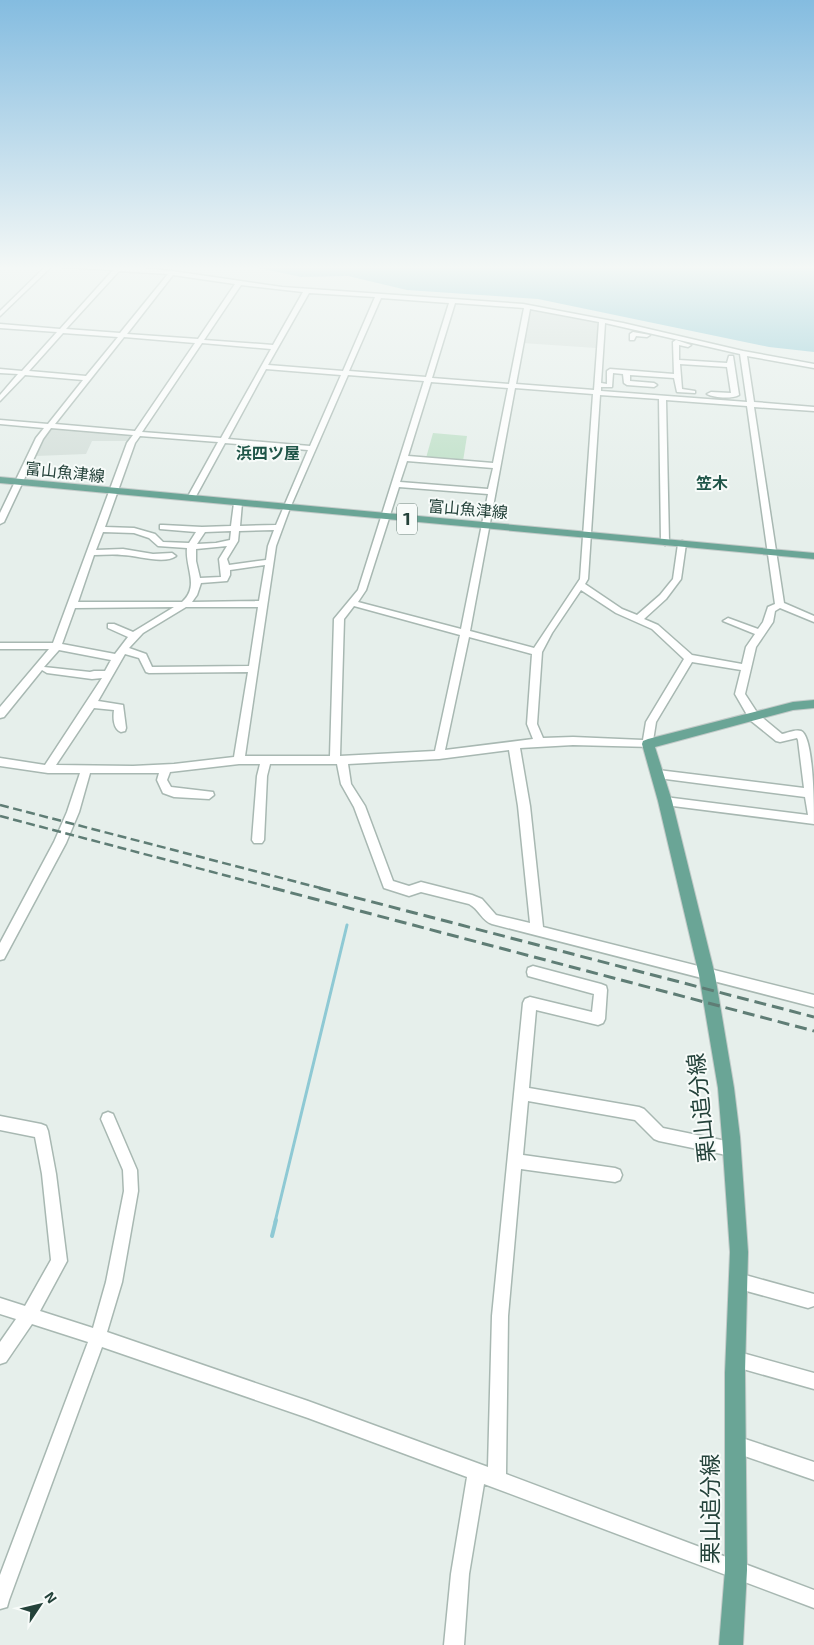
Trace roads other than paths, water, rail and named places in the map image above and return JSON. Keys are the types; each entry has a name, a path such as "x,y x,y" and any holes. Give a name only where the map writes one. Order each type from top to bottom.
{"main road":[{"name":"富山魚津線","path":"0,480 814,556"},
{"path":"648,744 793,706 814,704"},
{"name":"栗山追分線","path":"648,744 665,801 707,975 726,1088 739,1252 736,1359 736,1570 731,1645"}],"street":[{"path":"0,399 52,342"},
{"path":"0,522 40,438 118,342"},
{"path":"0,714 57,646 131,443 198,342"},
{"path":"211,342 276,346"},
{"path":"191,498 278,342"},
{"path":"240,760 272,546 286,508 359,342"},
{"path":"440,342 362,590 344,610 339,619 338,760 346,784 359,806 388,885 409,891 421,887 472,900 478,903 492,919 814,1001"},
{"path":"439,755 465,634 520,342"},
{"path":"539,742 532,724 537,652 548,632 584,579 600,342"},
{"path":"679,391 676,342 692,346"},
{"path":"693,342 743,354 814,366"},
{"path":"597,389 627,385 735,395 730,364 733,351"},
{"path":"743,354 780,605"},
{"path":"676,362 730,364"},
{"path":"265,367 512,386 597,389 662,397 814,409"},
{"path":"0,371 89,378"},
{"path":"610,386 610,371 677,376"},
{"path":"626,372 627,385"},
{"path":"653,375 654,387"},
{"path":"662,397 665,542"},
{"path":"0,422 312,448"},
{"path":"404,458 496,466"},
{"path":"396,484 491,492"},
{"path":"196,581 224,579 226,575 223,559 234,541 238,503"},
{"path":"163,526 202,530 236,527 279,527"},
{"path":"100,529 134,531 152,536 161,544 208,547 224,545 234,541"},
{"path":"48,769 91,704 120,654 134,636 146,626 181,605 192,595 196,581 192,545 202,530"},
{"path":"639,618 663,597 677,579 682,544"},
{"path":"91,553 123,552 153,561 172,556"},
{"path":"225,568 269,562"},
{"path":"580,585 619,611 639,618 655,627 689,658 746,668"},
{"path":"352,603 537,652"},
{"path":"72,605 262,604"},
{"path":"665,801 814,820 810,756 803,739 799,734 780,738 754,716 740,694 751,647 768,622 771,609 780,605 814,619"},
{"path":"728,621 760,633"},
{"path":"111,626 134,636"},
{"path":"0,646 57,646 143,656 149,670 253,669"},
{"path":"0,762 48,769 165,769 240,760 338,760 439,755 539,742 573,741 648,744 648,732 651,722 689,658"},
{"path":"47,670 92,676 94,674 108,675"},
{"path":"91,704 119,707 118,717 121,728"},
{"path":"514,745 524,806 537,931"},
{"path":"258,840 262,776 266,760"},
{"path":"165,769 162,780 167,790 174,794 209,795"},
{"path":"0,955 60,843 74,812 86,770"},
{"path":"658,774 812,793"},
{"path":"497,1479 500,1316 530,1002 598,1019 601,990 533,972"},
{"path":"521,1093 639,1114 659,1134 731,1149"},
{"path":"0,1600 98,1337 114,1282 131,1191 130,1170 108,1119"},
{"path":"0,1123 41,1131 49,1174 59,1261 28,1315 0,1356"},
{"path":"515,1161 615,1175"},
{"path":"738,1281 808,1300"},
{"path":"0,1306 273,1396 814,1599"},
{"path":"736,1359 814,1381"},
{"path":"736,1445 814,1470"},
{"path":"454,1645 460,1574 478,1472"}],"water":[{"path":"744,342 814,342 814,352 769,347"}],"waterway":[{"path":"275,1222 347,925"},
{"path":"272,1236 276,1220"}],"railway":[{"path":"0,805 324,889"},
{"path":"0,816 277,889"},
{"path":"273,888 814,1031"},
{"path":"319,888 814,1017"}],"district":[{"name":"浜四ツ屋","path":"268,453"},
{"name":"笠木","path":"712,483"}]}
